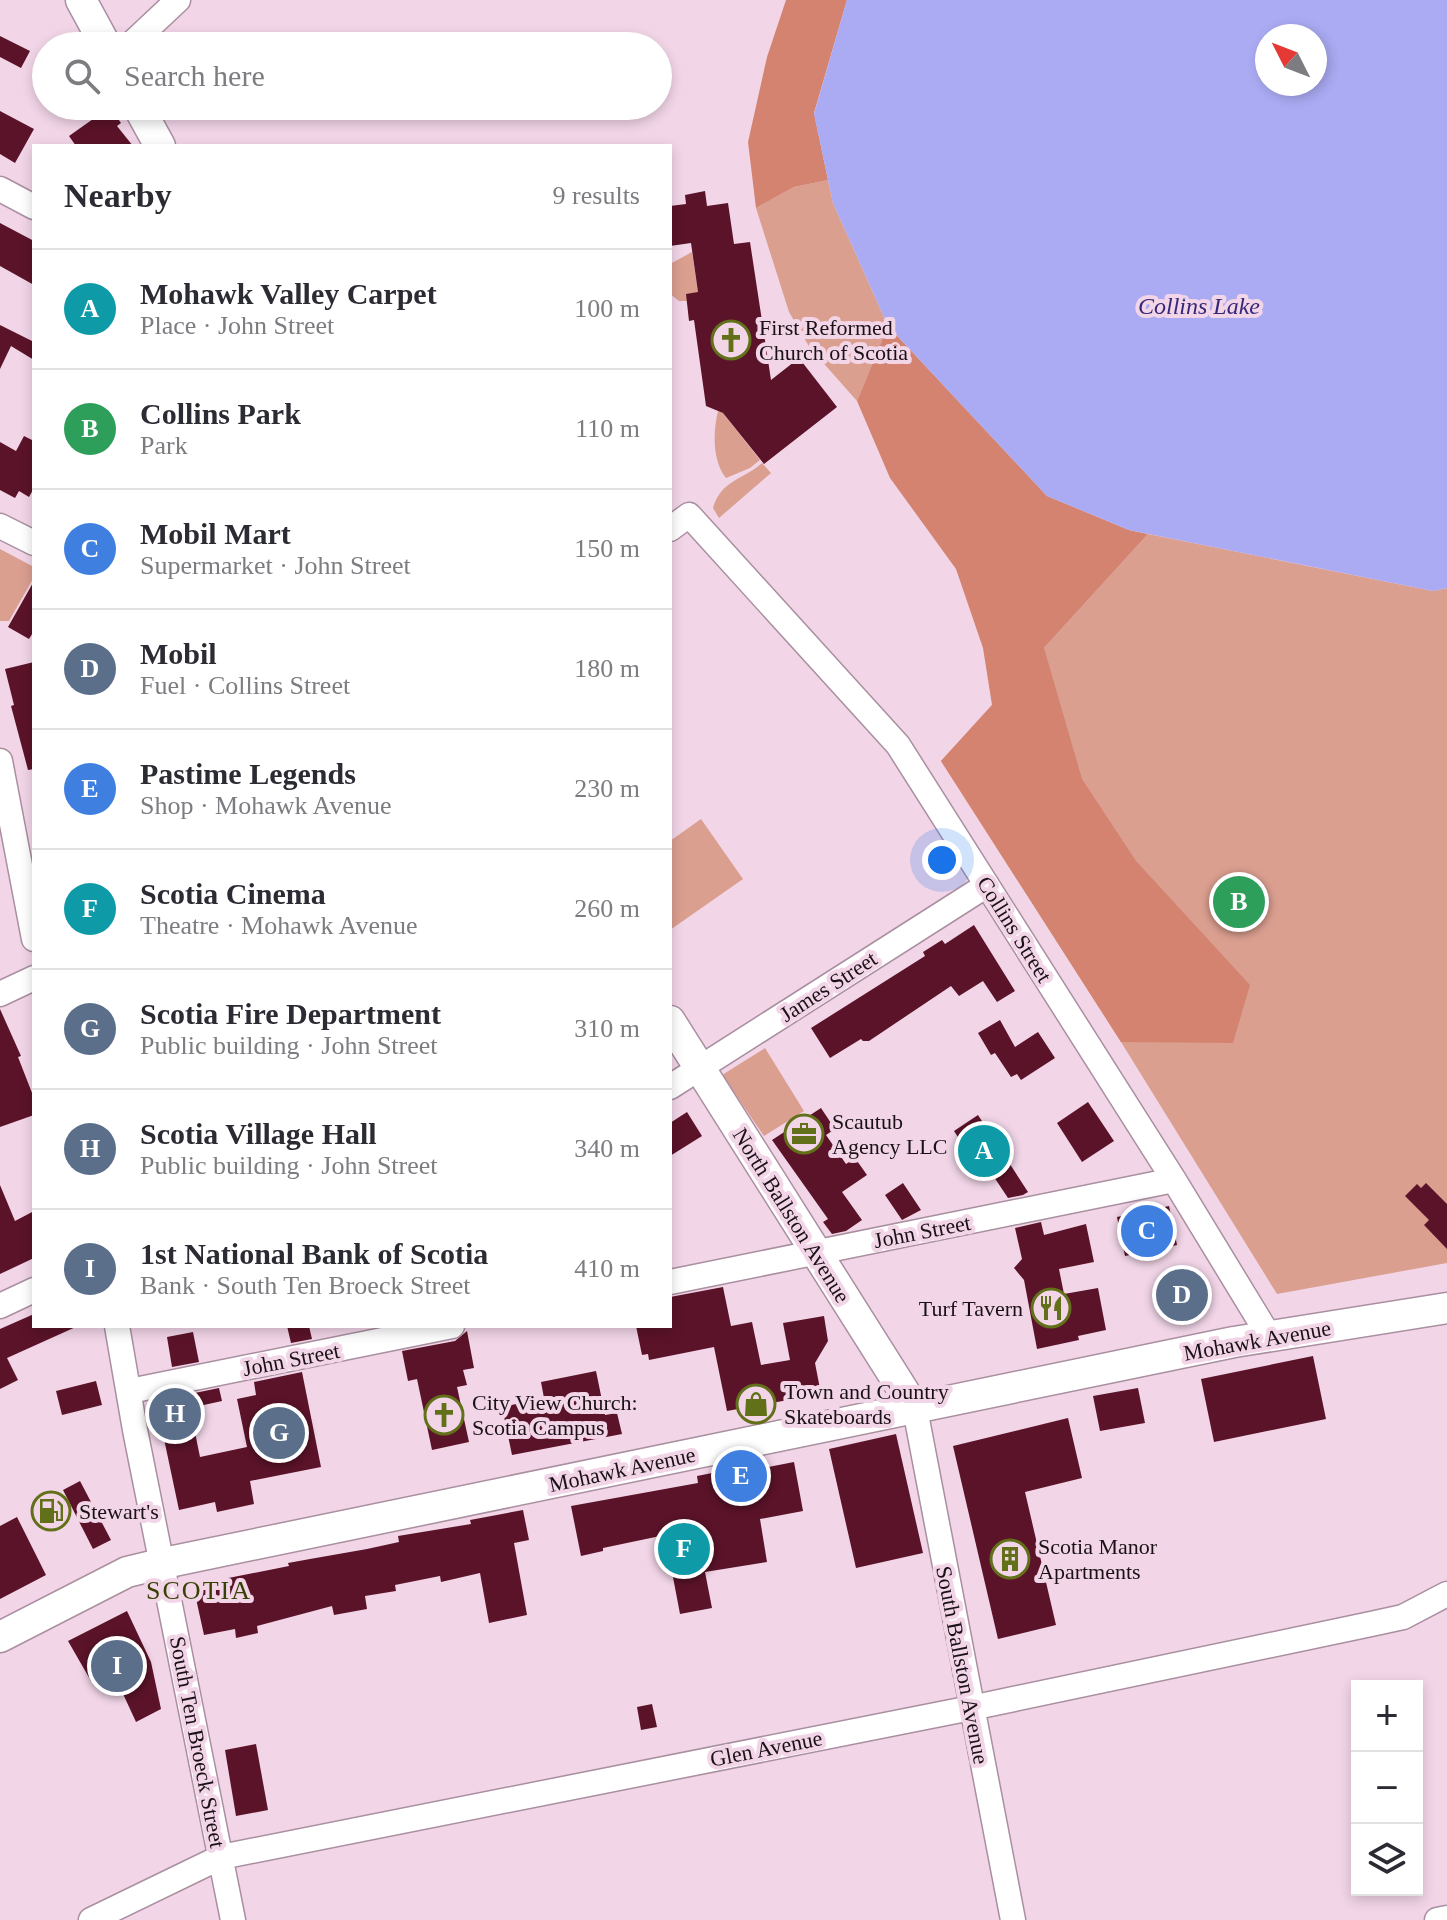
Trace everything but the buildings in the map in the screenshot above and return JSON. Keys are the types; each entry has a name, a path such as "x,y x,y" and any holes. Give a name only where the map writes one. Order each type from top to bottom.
{"main road":[{"path":"81,0 98,32"},
{"path":"146,120 159,144"},
{"name":"North Ballston Avenue","path":"672,1024 915,1409"},
{"name":"Mohawk Avenue","path":"0,1637 127,1572 164,1563 1269,1336 1447,1308"}],"street":[{"path":"144,32 178,0"},
{"path":"0,189 32,206"},
{"name":"Collins Street","path":"680,522 898,745 1174,1180 1269,1336"},
{"path":"0,526 32,542"},
{"path":"0,761 32,929"},
{"name":"James Street","path":"672,1086 987,885"},
{"path":"0,994 32,979"},
{"name":"John Street","path":"672,1282 1174,1180"},
{"path":"0,1306 32,1291"},
{"name":"South Ten Broeck Street","path":"117,1328 233,1920"},
{"name":"John Street","path":"130,1391 442,1328"},
{"name":"South Ballston Avenue","path":"915,1409 1013,1920"},
{"name":"Glen Avenue","path":"91,1920 221,1857 971,1708 1403,1617 1447,1594"},
{"path":"1437,1920 1447,1918"}],"shaded area":[{"path":"786,0 847,0 814,113 828,180 794,187 756,208 748,142 767,57"},
{"path":"828,180 833,203 888,326 857,401 810,348 789,312 756,208 794,187"},
{"path":"692,252 698,292 687,301 679,301 672,296 672,263"},
{"path":"888,326 1047,496 1129,530 1148,534 1044,648 1082,779 1136,861 1250,985 1233,1043 1121,1042 941,761 992,705 983,648 956,569 890,478 857,401"},
{"path":"718,411 723,413 760,460 726,478 718,463 715,446"},
{"path":"762,463 771,473 719,518 713,508 721,492"},
{"path":"1148,534 1433,591 1447,588 1447,1263 1277,1294 1121,1042 941,761"},
{"path":"0,549 32,566 32,581 9,621 0,621"},
{"path":"701,819 743,879 672,929 672,840"},
{"path":"765,1048 804,1111 764,1136 722,1075"}],"water":[{"name":"Collins Lake","path":"847,0 1447,0 1447,588 1433,591 1129,530 1047,496 888,326 833,203 814,114"}],"place":[{"name":"First Reformed Church of Scotia","path":"731,340"},
{"name":"Collins Park","path":"1239,902"},
{"name":"Scautub Agency LLC","path":"804,1134"},
{"name":"Mohawk Valley Carpet","path":"984,1151"},
{"name":"Mobil Mart","path":"1147,1231"},
{"name":"Mobil","path":"1182,1295"},
{"name":"Turf Tavern","path":"1051,1308"},
{"name":"Town and Country Skateboards","path":"756,1404"},
{"name":"Scotia Village Hall","path":"175,1414"},
{"name":"City View Church: Scotia Campus","path":"444,1415"},
{"name":"Scotia Fire Department","path":"279,1433"},
{"name":"Pastime Legends","path":"741,1476"},
{"name":"Stewart's","path":"51,1511"},
{"name":"Scotia Cinema","path":"684,1549"},
{"name":"Scotia Manor Apartments","path":"1010,1559"},
{"name":"1st National Bank of Scotia","path":"117,1666"}],"district":[{"name":"SCOTIA","path":"199,1590"}]}
